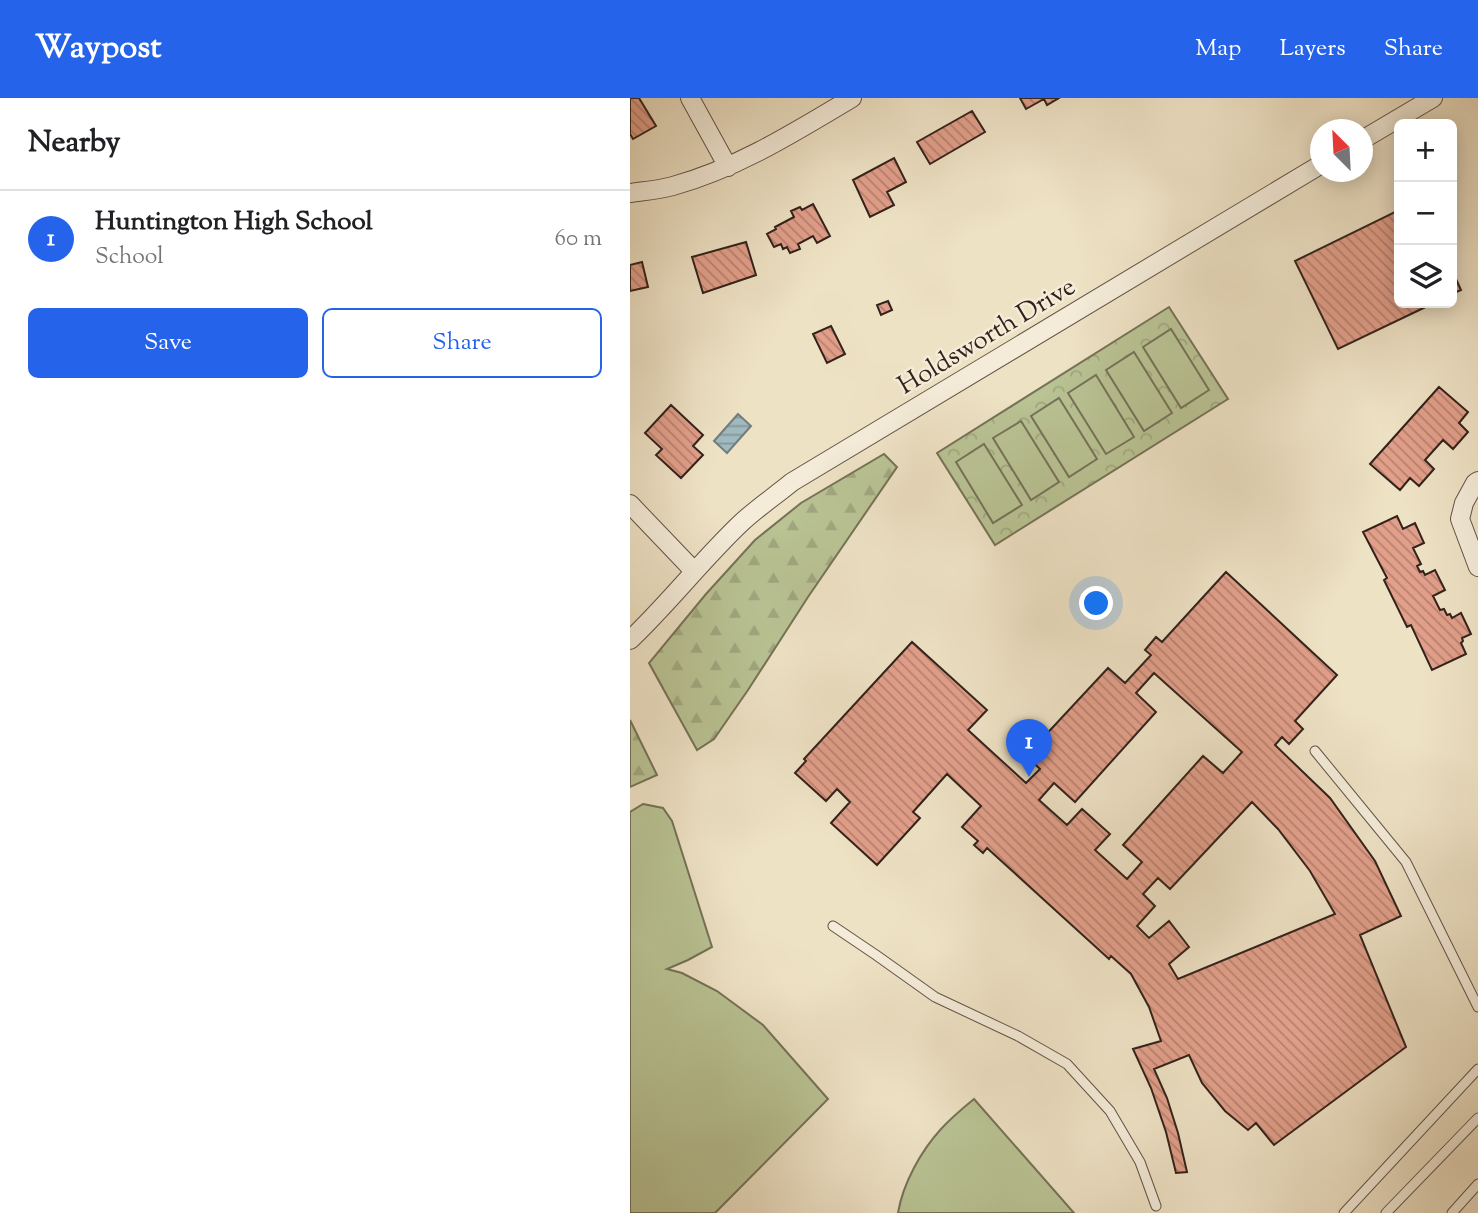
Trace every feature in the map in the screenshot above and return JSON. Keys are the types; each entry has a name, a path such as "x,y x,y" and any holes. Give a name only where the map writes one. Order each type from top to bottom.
{"street":[{"path":"690,98 728,167"},
{"path":"630,193 671,187 728,167 787,137 852,98"},
{"path":"1373,134 1433,98"},
{"name":"Holdsworth Drive","path":"630,640 742,522 792,482 1310,173"},
{"path":"1478,481 1464,503 1460,519 1478,568"},
{"path":"630,504 694,571"}],"lane":[{"path":"1315,751 1406,862 1478,1007"},
{"path":"833,926 935,997 1018,1035 1067,1064 1110,1111 1140,1162 1156,1206"},
{"path":"1344,1213 1478,1069"},
{"path":"1386,1213 1478,1118"},
{"path":"1452,1213 1478,1184"}],"green space":[{"path":"1169,307 1228,399 995,545 937,453"},
{"path":"1171,329 1209,390 1181,408 1143,347"},
{"path":"1134,352 1172,413 1144,431 1106,370"},
{"path":"1096,375 1134,437 1106,454 1068,393"},
{"path":"1059,398 1097,459 1069,477 1031,416"},
{"path":"1021,421 1059,482 1031,500 993,438"},
{"path":"984,444 1022,505 993,523 956,462"},
{"path":"884,454 897,467 714,739 697,750 649,663 755,540 801,503"},
{"path":"630,720 657,775 630,787"},
{"path":"643,804 663,808 672,821 712,947 667,969 682,973 717,991 763,1025 828,1099 715,1213 630,1213 630,812"},
{"path":"974,1099 1074,1213 898,1213 909,1179 927,1147 945,1125"}],"water":[{"path":"738,414 751,426 727,453 714,441"}],"building":[{"path":"630,98 639,98 656,126 633,139 630,134"},
{"path":"1020,98 1059,98 1047,105 1044,99 1026,109"},
{"path":"972,111 985,132 930,164 917,142"},
{"path":"894,158 906,182 887,192 894,205 870,217 853,180"},
{"path":"813,204 830,236 817,243 813,236 798,244 800,249 790,253 787,247 783,249 781,244 774,247 767,234 794,217 791,211 800,207 802,210"},
{"path":"1394,212 1394,308 1424,308 1338,349 1295,261"},
{"path":"746,242 756,275 703,293 692,257"},
{"path":"642,262 648,287 630,291 630,265"},
{"path":"888,301 892,310 881,315 877,305"},
{"path":"831,326 845,354 827,363 813,334"},
{"path":"1439,387 1468,412 1459,423 1468,432 1453,449 1443,440 1425,460 1434,469 1419,486 1410,478 1400,490 1370,464"},
{"path":"671,405 703,435 693,446 703,455 681,478 656,455 662,449 645,433"},
{"path":"1397,516 1403,529 1415,523 1424,543 1413,548 1421,564 1417,566 1425,575 1435,570 1445,590 1433,596 1440,610 1444,609 1452,618 1461,613 1471,634 1462,638 1461,643 1466,654 1432,670 1411,625 1407,627 1384,580 1387,578 1363,532"},
{"path":"1226,572 1337,675 1295,721 1303,729 1289,744 1282,737 1275,745 1330,798 1375,861 1401,916 1360,935 1406,1047 1274,1145 1256,1123 1248,1130 1225,1111 1202,1083 1189,1055 1154,1069 1167,1098 1187,1172 1176,1173 1151,1088 1133,1049 1161,1041 1149,1007 1131,974 1111,956 1109,959 987,848 983,853 974,845 978,841 962,827 981,806 947,774 913,812 920,818 877,865 831,823 850,802 837,789 826,801 795,773 806,761 804,759 912,642 987,710 968,730 1026,783 1040,769 1026,756 1108,668 1125,683 1151,655 1145,650 1156,637 1162,642","holes":["1154,673 1242,752 1223,773 1203,756 1123,845 1142,862 1127,879 1095,850 1110,834 1082,809 1067,825 1039,800 1054,783 1075,802 1156,712 1136,693","1252,802 1278,829 1310,871 1335,914 1178,979 1169,964 1189,947 1169,921 1149,938 1137,926 1155,906 1143,894 1158,878 1170,889"]}],"place":[{"name":"Huntington High School","path":"1029,777"}]}
